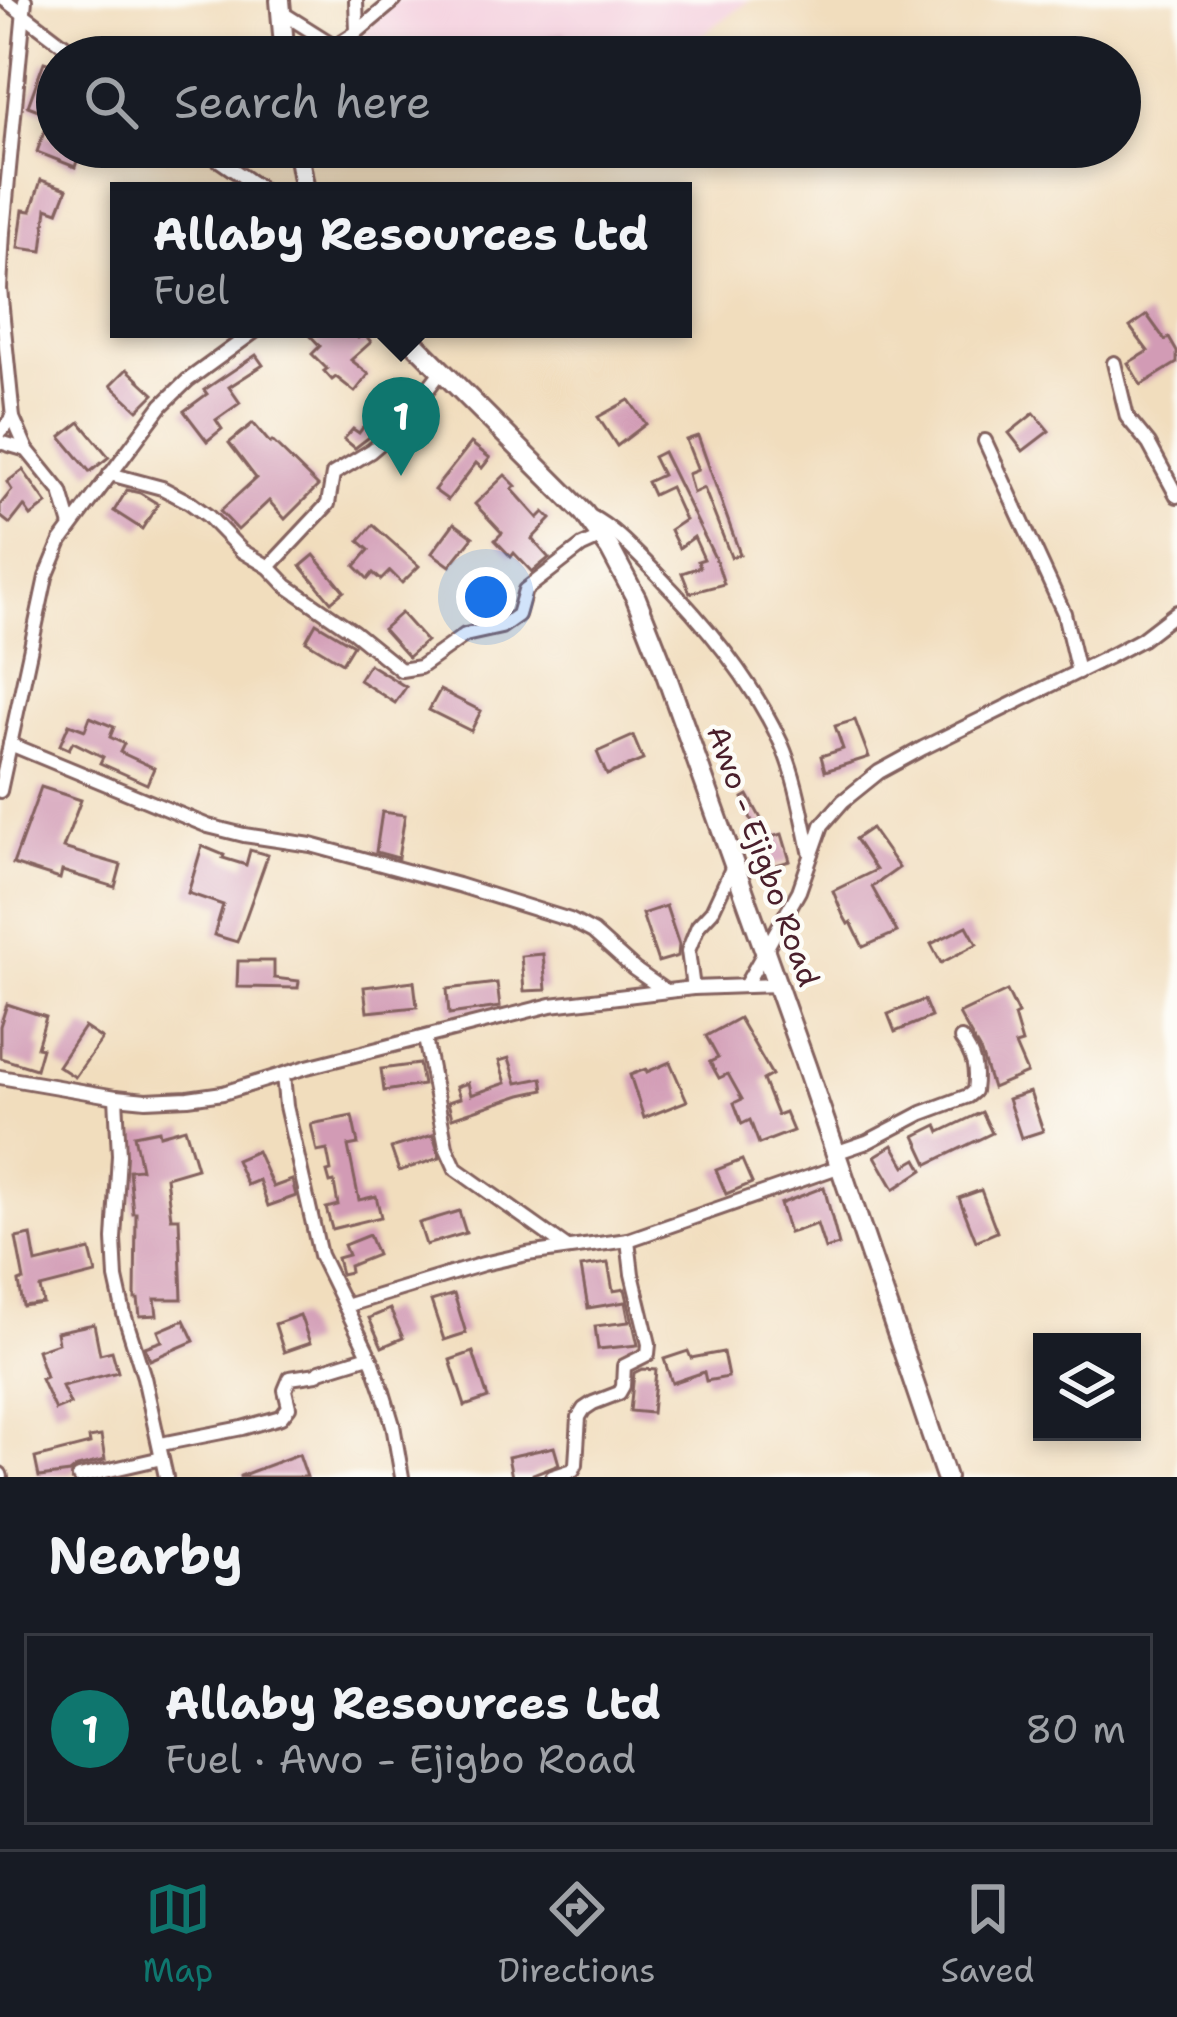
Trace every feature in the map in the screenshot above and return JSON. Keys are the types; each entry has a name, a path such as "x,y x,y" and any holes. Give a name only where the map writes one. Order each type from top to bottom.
{"main road":[{"path":"280,6 283,36"},
{"name":"Awo - Ejigbo Road","path":"409,338 584,513 637,598 777,985 946,1477"}],"street":[{"path":"4,0 24,7 56,36"},
{"path":"356,0 358,32"},
{"path":"352,36 395,0"},
{"path":"280,6 313,36"},
{"path":"24,7 0,289 13,418 27,450 61,492 71,526"},
{"path":"1,783 46,577 61,541 162,405 246,338"},
{"path":"1114,363 1127,417 1144,436 1177,496"},
{"path":"269,568 328,504 333,474 398,429 443,370"},
{"path":"0,432 13,418"},
{"path":"985,441 1064,613 1078,672"},
{"path":"0,442 27,450"},
{"path":"110,474 162,488 189,502 287,586 408,671 465,634 501,627 518,615 525,590 582,545 602,537"},
{"path":"61,492 88,502"},
{"path":"584,513 605,524 686,604 740,675 782,747 812,855"},
{"path":"745,986 799,891 830,813 879,772 1142,639 1177,611"},
{"path":"10,743 208,826 311,845 570,920 593,932 664,991"},
{"path":"693,988 688,951 734,863"},
{"path":"0,1077 116,1097 188,1098 223,1093 551,1005 693,988 777,985"},
{"path":"425,1038 446,1148 456,1169 567,1248"},
{"path":"345,1306 483,1264 628,1240 837,1160 922,1113 968,1096 974,1090 975,1066 962,1039"},
{"path":"283,1075 320,1255 369,1356 393,1425 402,1477"},
{"path":"116,1097 116,1279 166,1477"},
{"path":"552,1477 572,1470 575,1464 579,1417 584,1409 619,1393 624,1366 648,1354 628,1240"},
{"path":"79,1477 281,1417 290,1407 285,1390 290,1378 369,1356"}],"shaded area":[{"path":"387,0 750,0 701,36 361,36"}],"building":[{"path":"36,84 36,109 28,106"},
{"path":"41,180 67,189 58,212 47,208 42,251 18,248 23,210 31,211"},
{"path":"1147,315 1165,340 1169,338 1177,363 1141,385 1128,363 1148,351 1130,327"},
{"path":"312,338 368,338 371,342 351,360 369,374 355,392 324,371 327,369 312,354 320,346"},
{"path":"256,355 263,365 229,387 240,403 216,420 222,429 207,441 184,411 207,394 204,390"},
{"path":"127,369 154,394 138,410 111,385"},
{"path":"391,389 406,400 389,422 355,448 344,439 353,429 359,433"},
{"path":"629,400 646,424 617,446 598,417"},
{"path":"1034,413 1049,431 1023,451 1009,433"},
{"path":"80,422 109,457 90,472 61,437"},
{"path":"253,423 318,486 285,519 269,501 238,530 220,511 256,478 229,443"},
{"path":"698,436 740,554 731,557 704,488 693,493 688,474 698,470 686,440"},
{"path":"471,443 490,458 482,468 476,463 448,500 434,490"},
{"path":"663,452 724,584 690,593 682,573 700,567 698,561 704,559 694,537 679,548 670,530 685,520 670,487 653,495 647,482 662,475 653,457"},
{"path":"23,470 47,504 31,516 24,506 10,524 0,516 0,505 12,490 7,482"},
{"path":"505,475 538,518 544,512 551,519 532,539 549,558 532,572 495,540 502,533 475,504"},
{"path":"127,490 158,504 142,529 114,511"},
{"path":"454,523 473,537 450,566 432,553"},
{"path":"373,525 419,566 402,583 390,571 381,580 373,573 368,579 355,566 369,550 359,541"},
{"path":"314,555 344,591 331,602 301,566"},
{"path":"401,613 426,641 408,657 383,629"},
{"path":"316,623 353,645 342,663 306,641"},
{"path":"369,664 406,687 395,703 359,680"},
{"path":"440,690 481,711 471,731 429,710"},
{"path":"90,717 114,727 110,737 124,744 120,752 154,768 147,784 100,763 103,757 73,742 69,749 60,745 69,724 85,730"},
{"path":"855,720 869,757 825,771 821,756 843,749 835,726"},
{"path":"633,736 643,760 607,775 597,752"},
{"path":"41,787 81,800 63,848 121,865 115,887 62,871 60,879 13,864"},
{"path":"748,795 771,837 782,834 790,861 769,867 743,798"},
{"path":"382,812 405,815 398,858 376,852"},
{"path":"871,828 899,868 872,887 897,932 863,947 833,891 876,870 855,839"},
{"path":"202,846 246,865 250,850 268,855 237,942 214,935 223,905 188,893"},
{"path":"666,906 678,956 658,962 642,914"},
{"path":"967,926 977,944 941,963 931,944"},
{"path":"543,954 546,990 524,991 521,956"},
{"path":"238,961 274,961 274,978 299,981 298,988 237,987"},
{"path":"414,981 417,1007 367,1012 364,987"},
{"path":"497,983 500,1007 449,1014 447,989"},
{"path":"1007,991 1018,1014 1014,1016 1022,1043 1015,1045 1027,1073 992,1088 981,1053 959,1014"},
{"path":"924,1000 931,1017 895,1032 888,1014"},
{"path":"7,1004 46,1017 36,1069 0,1058 0,1026"},
{"path":"739,1018 772,1075 763,1080 777,1115 785,1112 793,1131 759,1144 750,1120 742,1124 734,1103 742,1099 728,1074 719,1078 710,1062 718,1058 706,1036"},
{"path":"84,1027 102,1039 75,1077 58,1066"},
{"path":"509,1058 517,1083 542,1078 544,1090 452,1118 448,1102 460,1098 456,1087 468,1083 471,1095 506,1083 499,1061"},
{"path":"670,1062 687,1101 644,1118 630,1075"},
{"path":"419,1064 423,1085 384,1091 381,1069"},
{"path":"1030,1092 1043,1131 1021,1138 1008,1099"},
{"path":"982,1112 992,1133 928,1164 915,1136 937,1125 940,1132"},
{"path":"352,1116 358,1144 348,1146 359,1200 376,1196 381,1217 332,1229 326,1208 338,1205 334,1182 330,1183 327,1172 331,1171 327,1150 317,1152 311,1124"},
{"path":"185,1128 197,1168 166,1177 171,1218 179,1218 182,1299 155,1299 157,1315 140,1316 135,1299 136,1213 129,1170 141,1169 134,1135"},
{"path":"433,1135 440,1158 399,1171 391,1148"},
{"path":"893,1145 905,1166 917,1159 923,1170 894,1189 875,1156"},
{"path":"257,1151 273,1187 292,1180 296,1196 268,1206 259,1180 247,1185 236,1160"},
{"path":"742,1160 752,1183 726,1194 716,1170"},
{"path":"824,1187 839,1245 825,1249 817,1224 789,1233 780,1204"},
{"path":"981,1190 997,1232 976,1241 959,1198"},
{"path":"459,1211 466,1233 426,1245 419,1223"},
{"path":"31,1235 36,1263 90,1250 96,1274 40,1288 43,1303 23,1306 19,1282 24,1280 16,1238"},
{"path":"369,1235 377,1255 341,1274 337,1258 348,1255 344,1245"},
{"path":"608,1263 613,1291 625,1289 638,1345 598,1349 595,1326 629,1322 625,1302 588,1308 581,1267"},
{"path":"454,1294 466,1333 444,1340 431,1301"},
{"path":"390,1309 403,1338 382,1347 369,1318"},
{"path":"300,1315 310,1343 284,1352 275,1324"},
{"path":"184,1320 194,1341 150,1360 145,1347 162,1341 158,1331"},
{"path":"94,1324 100,1354 112,1351 118,1372 62,1386 70,1404 55,1410 41,1379 46,1377 37,1350 58,1343 56,1332"},
{"path":"688,1351 691,1358 723,1352 728,1377 706,1381 704,1372 672,1383 664,1359"},
{"path":"473,1352 488,1398 465,1406 450,1360"},
{"path":"656,1370 652,1413 630,1411 634,1373"},
{"path":"101,1436 105,1460 70,1473 39,1477 35,1458 90,1444 89,1438"},
{"path":"554,1447 559,1464 533,1477 512,1477 508,1457"},
{"path":"299,1454 307,1477 240,1477 240,1476"}],"place":[{"name":"Allaby Resources Ltd","path":"401,476"}]}
